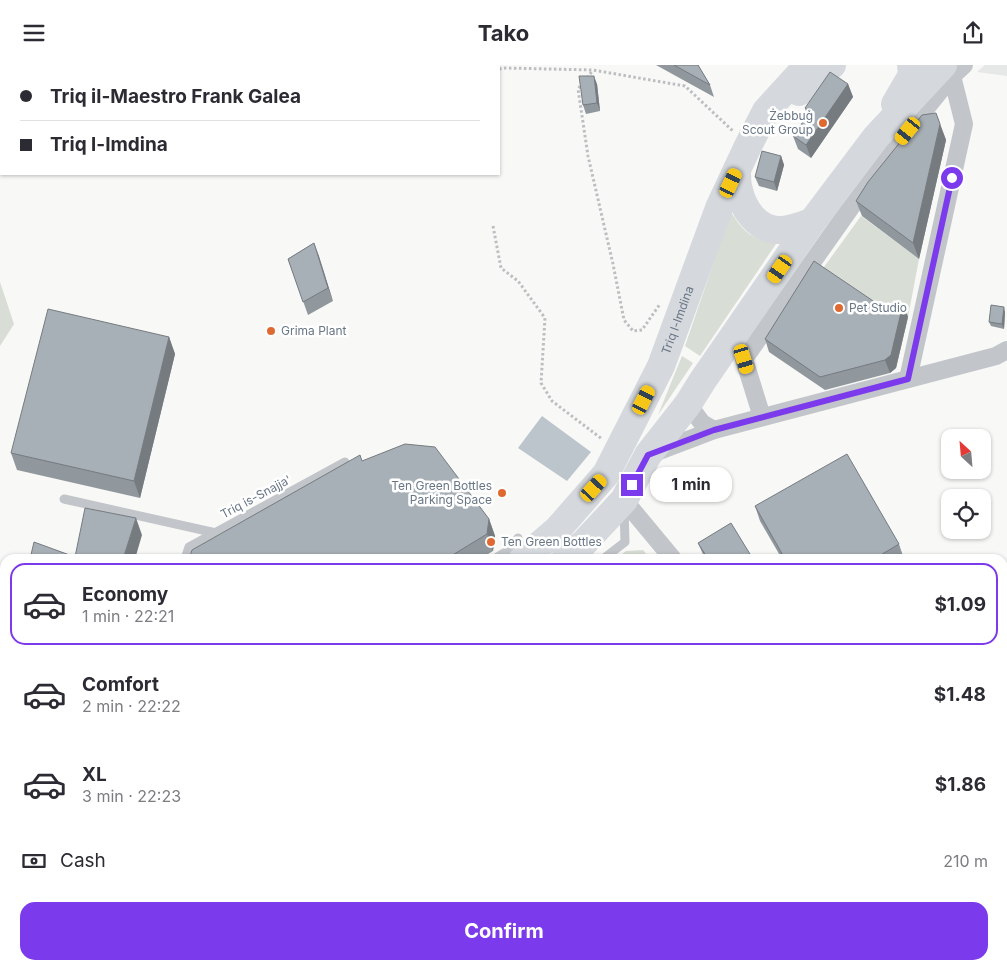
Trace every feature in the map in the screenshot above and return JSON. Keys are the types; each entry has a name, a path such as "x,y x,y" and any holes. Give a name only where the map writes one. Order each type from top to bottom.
{"highway":[{"name":"Triq l-Imdina","path":"520,548 557,530 606,475 661,366 719,208 766,111 808,65"},
{"path":"812,222 790,229 778,230 760,224 744,205 738,189 743,158 806,84 832,65"},
{"path":"586,554 648,455 688,404 812,222 876,137 912,75 911,65"},
{"path":"876,137 953,69"},
{"path":"571,554 584,543 615,509"}],"street":[{"path":"908,379 964,124 953,69"},
{"path":"762,417 744,359 885,159 953,69"},
{"path":"648,455 714,430 908,379 1003,358"},
{"path":"688,404 702,423 714,430"},
{"path":"615,509 667,554"}],"lane":[{"name":"Triq is-Snajja'","path":"187,554 189,547 345,462"},
{"path":"64,499 216,533"},
{"path":"609,554 624,542 615,509"},
{"path":"502,554 520,548"}],"path":[{"path":"500,69 593,70 685,86 743,158"},
{"path":"593,70 578,89 588,156 624,320 633,331 642,330 661,303"},
{"path":"493,227 501,267 518,281 545,318 541,383 552,401 618,452"}],"shaded area":[{"path":"985,65 1007,65 1007,76 977,72"},
{"path":"731,212 740,225 750,234 769,241 778,241 700,356 685,346"},
{"path":"861,216 919,259 908,317 887,323 819,274"},
{"path":"0,282 14,324 0,346"},
{"path":"682,356 693,363 658,415"},
{"path":"542,416 591,452 567,481 518,448"},
{"path":"643,550 646,554 622,554 626,551"}],"building":[{"path":"674,65 698,65 710,85"},
{"path":"830,72 848,84 806,145 793,136 810,112 805,108"},
{"path":"579,76 594,76 597,103 583,105"},
{"path":"936,113 940,124 913,243 856,201 868,182 922,115"},
{"path":"762,151 781,156 774,182 755,177"},
{"path":"314,243 328,288 303,302 288,259"},
{"path":"814,261 885,309 903,304 891,355 885,360 820,377 765,339"},
{"path":"991,305 1004,307 1002,324 989,322"},
{"path":"48,309 169,337 134,481 11,453"},
{"path":"405,444 435,447 489,519 487,534 454,554 191,554 192,550 360,455 362,461"},
{"path":"847,454 899,544 882,554 782,554 755,506"},
{"path":"85,508 136,518 125,554 76,554"},
{"path":"731,523 750,554 705,554 698,543"},
{"path":"34,542 67,554 31,554"}],"place":[{"name":"Żebbuġ Scout Group","path":"823,123"},
{"name":"Pet Studio","path":"839,308"},
{"name":"Grima Plant","path":"271,331"},
{"name":"Ten Green Bottles Parking Space","path":"502,493"},
{"name":"Ten Green Bottles","path":"491,542"}],"route":[{"path":"632,485 648,455 714,430 908,379 952,178"}]}
